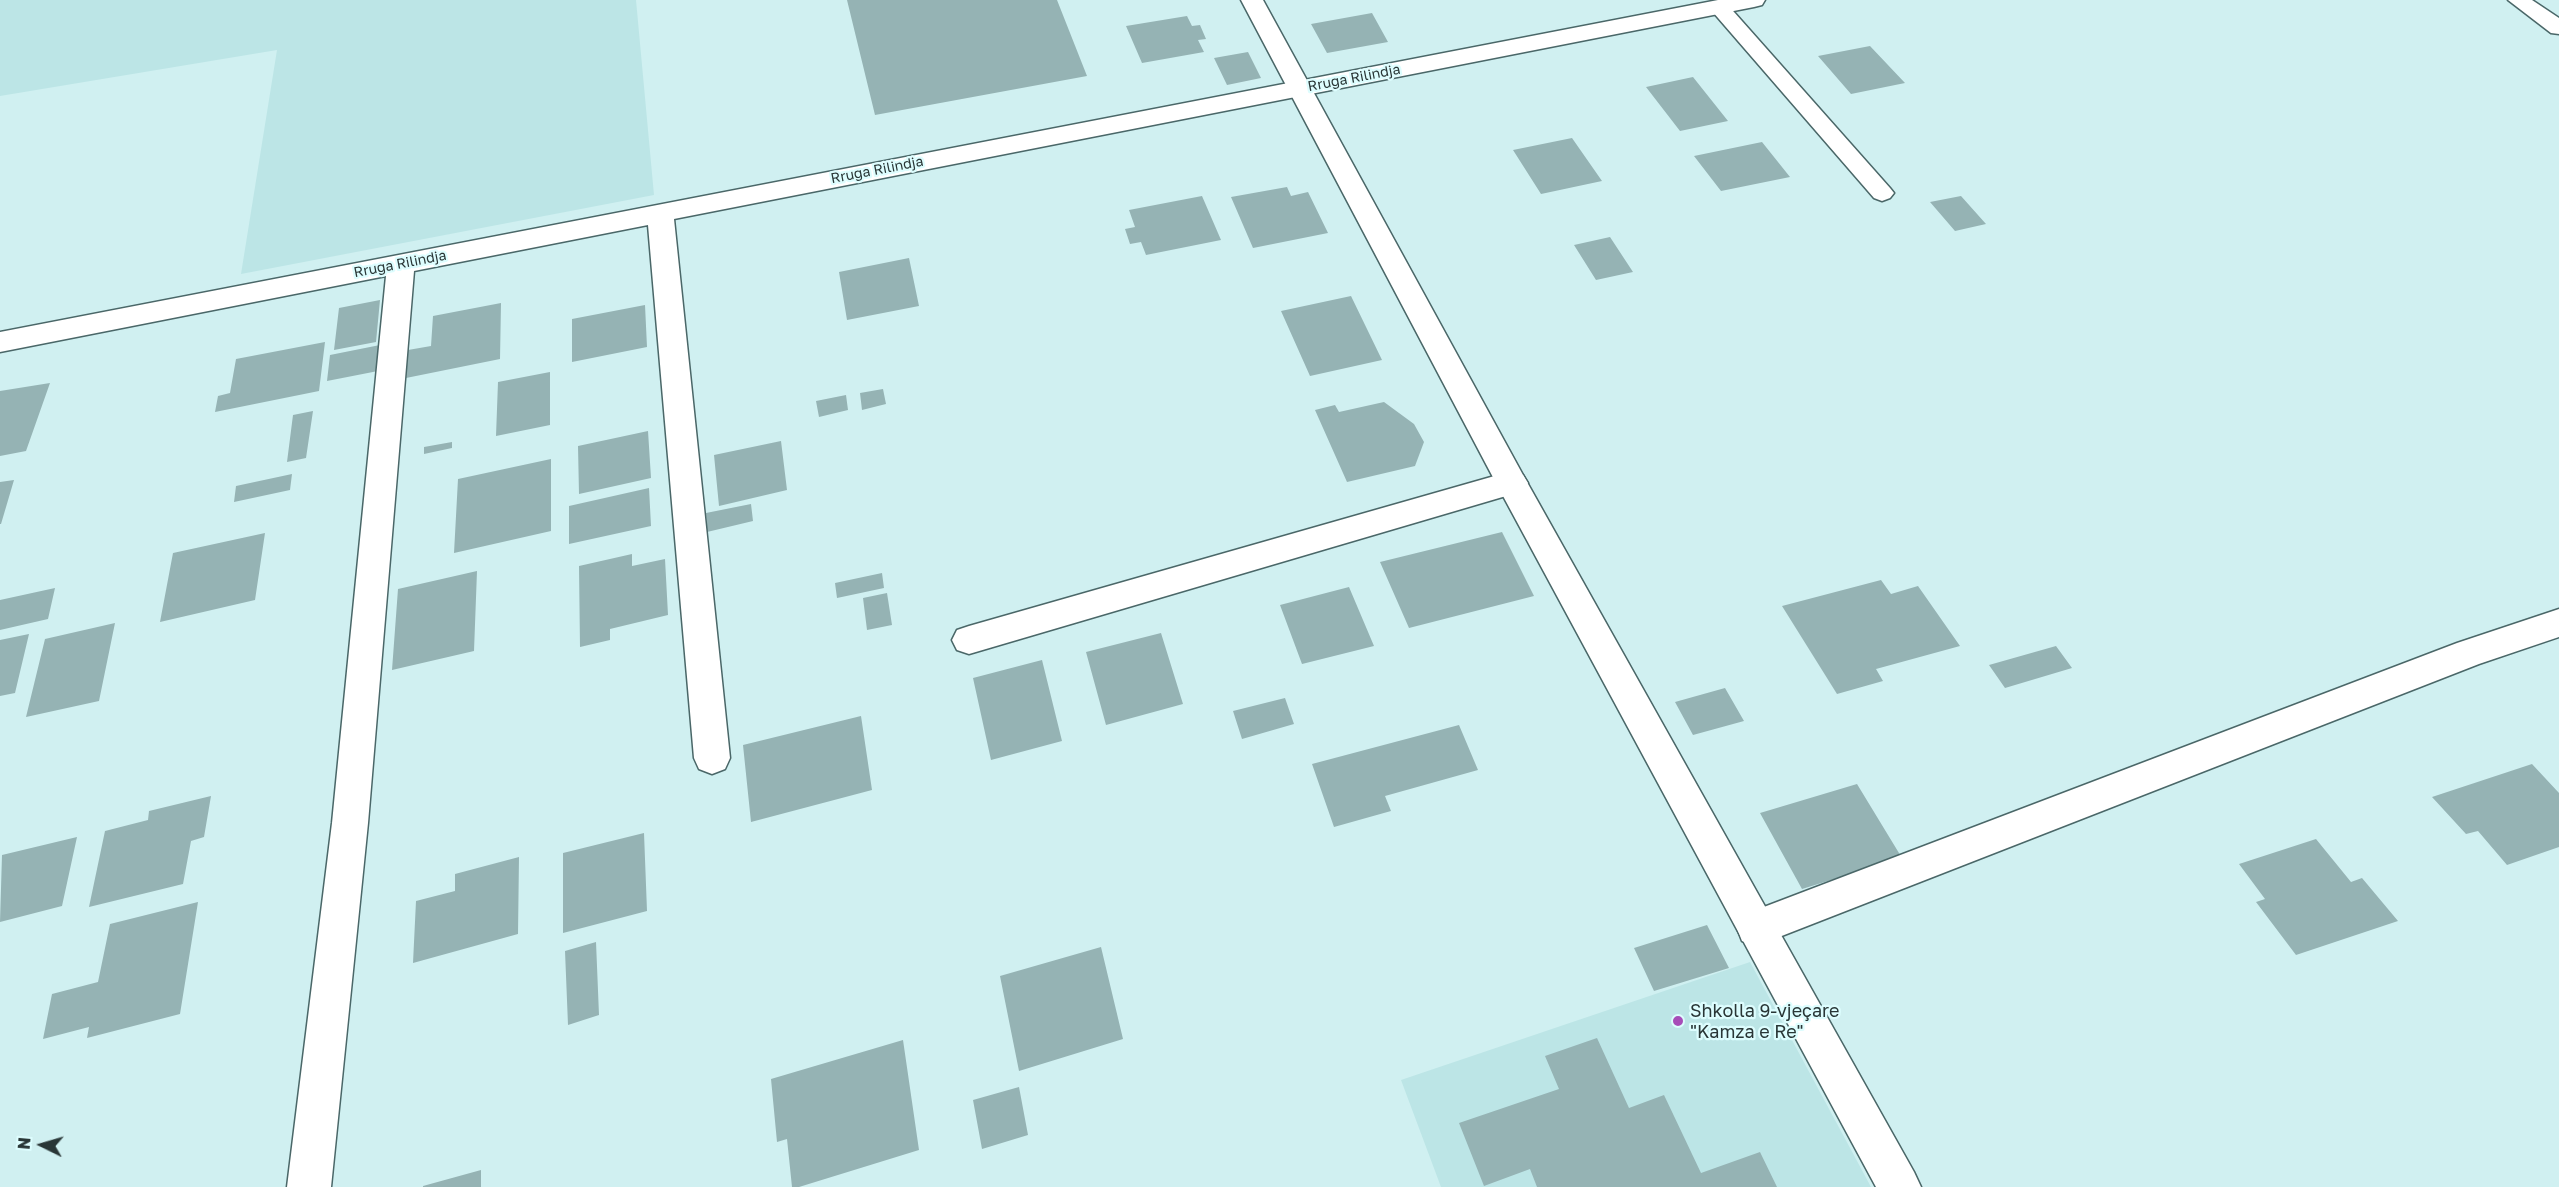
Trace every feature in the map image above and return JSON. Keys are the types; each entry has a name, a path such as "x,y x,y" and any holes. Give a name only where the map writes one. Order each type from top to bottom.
{"street":[{"path":"1252,0 1512,483 1899,1187"},
{"name":"Rruga Rilindja","path":"0,342 1300,88 1704,6 1754,0"},
{"path":"660,213 712,758"},
{"path":"309,1187 350,823 400,264"},
{"path":"969,640 1512,483"},
{"path":"1756,928 2458,657 2559,623"}],"lane":[{"path":"2518,0 2559,28"},
{"path":"1704,6 1882,193"}],"shaded area":[{"path":"0,0 636,0 654,195 241,274 277,50 0,96"},
{"name":"Shkolla 9-vjeçare \"Kamza e Re\"","path":"1750,962 1871,1187 1441,1187 1401,1080"}],"building":[{"path":"847,0 1057,0 1087,76 875,115"},
{"path":"1372,13 1388,42 1327,53 1311,24"},
{"path":"1187,16 1192,26 1200,25 1206,39 1198,40 1204,52 1142,63 1126,26"},
{"path":"1870,46 1905,83 1851,94 1818,56"},
{"path":"1248,52 1261,78 1227,85 1214,58"},
{"path":"1693,77 1728,121 1680,131 1646,87"},
{"path":"1572,138 1602,181 1541,194 1513,150"},
{"path":"1762,142 1790,177 1721,191 1694,156"},
{"path":"1287,187 1291,196 1308,192 1328,233 1253,248 1231,197"},
{"path":"1202,196 1221,240 1146,255 1141,242 1130,244 1125,229 1135,227 1129,210"},
{"path":"1961,196 1986,224 1955,231 1930,202"},
{"path":"1610,237 1633,272 1596,280 1574,245"},
{"path":"909,258 919,306 847,320 839,272"},
{"path":"1351,296 1382,360 1310,376 1281,311"},
{"path":"380,300 376,342 334,350 339,308"},
{"path":"501,303 500,359 406,378 408,350 431,346 433,316"},
{"path":"645,305 647,347 572,362 572,319"},
{"path":"325,342 319,391 215,412 218,396 230,393 236,359"},
{"path":"380,345 378,371 327,381 330,355"},
{"path":"550,372 550,425 496,436 498,382"},
{"path":"50,383 26,451 0,456 0,391"},
{"path":"883,389 886,404 862,410 860,393"},
{"path":"846,395 848,410 819,417 816,401"},
{"path":"1384,402 1414,424 1424,442 1415,466 1347,482 1315,410 1335,405 1339,412"},
{"path":"313,411 306,458 287,462 293,415"},
{"path":"648,431 651,478 579,494 578,446"},
{"path":"781,441 787,490 719,506 714,455"},
{"path":"452,442 452,448 424,454 424,447"},
{"path":"551,459 551,531 454,553 458,479"},
{"path":"292,474 290,490 234,502 236,486"},
{"path":"14,480 1,524 0,524 0,482"},
{"path":"649,488 651,526 569,544 569,506"},
{"path":"751,504 753,521 707,532 706,513"},
{"path":"1502,532 1534,596 1409,628 1380,562"},
{"path":"265,533 255,600 160,622 173,553"},
{"path":"632,554 632,566 665,559 668,615 610,629 610,640 580,647 579,566"},
{"path":"477,571 474,651 392,670 398,589"},
{"path":"882,573 884,588 837,598 835,583"},
{"path":"1881,580 1891,594 1918,586 1960,646 1876,669 1883,681 1837,694 1782,606"},
{"path":"1349,587 1374,646 1302,664 1280,605"},
{"path":"55,588 48,619 0,630 0,600"},
{"path":"887,593 892,625 867,630 863,598"},
{"path":"115,623 99,701 26,717 45,639"},
{"path":"1161,633 1183,704 1106,725 1086,652"},
{"path":"29,634 15,693 0,696 0,640"},
{"path":"2056,646 2072,668 2005,688 1989,665"},
{"path":"1042,660 1062,741 991,760 973,678"},
{"path":"1725,688 1744,721 1693,735 1675,702"},
{"path":"1285,698 1294,724 1242,739 1233,711"},
{"path":"861,716 872,790 751,822 743,745"},
{"path":"1459,725 1478,770 1385,796 1391,811 1334,827 1312,764"},
{"path":"2532,764 2559,793 2559,847 2507,865 2478,831 2466,834 2432,797"},
{"path":"1857,784 1902,858 1802,889 1760,813"},
{"path":"211,796 204,837 191,841 183,884 89,907 105,831 148,820 149,811"},
{"path":"644,833 647,911 563,933 563,853"},
{"path":"77,837 62,906 0,922 2,855"},
{"path":"2316,839 2351,882 2362,878 2398,921 2296,955 2256,902 2265,899 2239,864"},
{"path":"519,857 518,934 413,963 416,901 455,891 455,874"},
{"path":"198,902 180,1014 87,1038 89,1027 43,1039 52,994 98,982 110,924"},
{"path":"1707,925 1729,968 1654,991 1634,948"},
{"path":"596,942 599,1015 568,1025 565,951"},
{"path":"1101,947 1123,1039 1019,1071 1000,976"},
{"path":"1597,1038 1629,1108 1664,1095 1701,1173 1760,1152 1777,1187 1537,1187 1530,1169 1484,1186 1459,1123 1559,1089 1545,1056"},
{"path":"903,1040 919,1150 799,1187 792,1187 787,1139 777,1142 771,1079"},
{"path":"1019,1087 1028,1135 982,1149 973,1100"},
{"path":"481,1170 481,1187 423,1187 423,1186"}],"place":[{"name":"Shkolla 9-vjeçare \"Kamza e Re\"","path":"1678,1021"}]}
